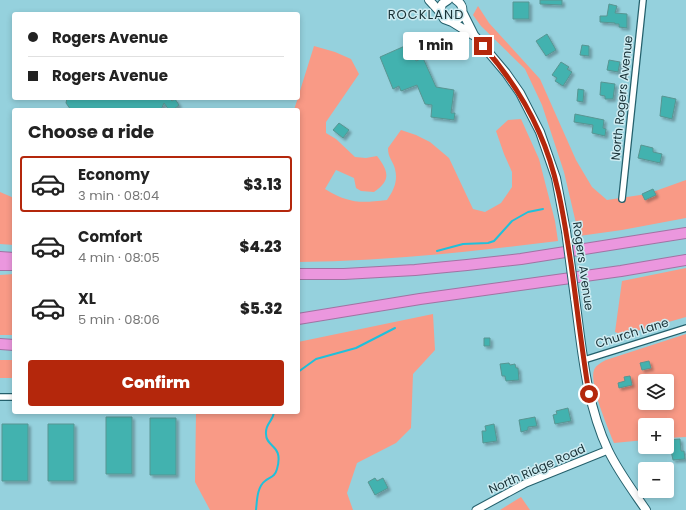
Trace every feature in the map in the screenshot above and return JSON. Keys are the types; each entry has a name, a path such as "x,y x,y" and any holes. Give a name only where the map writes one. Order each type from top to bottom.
{"highway":[{"path":"300,274 415,270 460,266 520,259 686,233"},
{"path":"0,257 12,258"},
{"path":"300,319 427,298 621,271 686,260"},
{"path":"0,265 12,265"},
{"path":"0,344 12,346"},
{"path":"0,348 12,346"}],"main road":[{"path":"429,0 440,12"},
{"path":"440,12 442,4 448,0"},
{"name":"Rogers Avenue","path":"456,0 463,6 474,35 520,93 537,126 549,156 556,178 566,231 589,394 608,450 646,510"},
{"path":"452,22 458,20 463,6"},
{"name":"Rogers Avenue","path":"440,12 444,19 474,35"}],"street":[{"name":"North Rogers Avenue","path":"622,199 643,0"},
{"name":"Church Lane","path":"584,360 686,328"},
{"path":"0,397 12,397"},
{"name":"North Ridge Road","path":"476,510 526,483 608,450"}],"shaded area":[{"path":"478,6 489,23 540,79 576,160 592,187 607,200 647,194 686,180 686,218 622,230 579,236 564,172 542,105 525,69 481,26 473,15"},
{"path":"314,46 335,52 351,59 359,74 326,122 326,133 336,139 355,157 366,158 377,156 386,171 386,180 380,188 374,192 361,191 356,188 354,178 336,170 325,189 348,200 362,202 387,200 392,193 396,178 395,169 388,148 401,130 430,142 449,158 473,209 485,212 501,203 512,187 512,172 496,131 508,120 521,119 539,159 555,221 558,241 428,255 363,260 300,262 300,108 295,108 297,100 300,100 300,91"},
{"path":"0,192 12,197 12,245 0,244"},
{"path":"686,268 686,317 623,335 615,332 622,281"},
{"path":"12,274 12,335 0,335 0,275"},
{"path":"433,314 435,350 413,374 411,428 396,443 357,463 347,493 353,510 210,510 195,482 196,414 300,414 300,342"},
{"path":"686,334 686,437 674,438 674,418 638,418 638,441 614,443 594,385 594,370 599,364 606,360"},
{"path":"0,360 12,360 12,378 0,378"},
{"path":"521,497 530,510 500,510"}],"building":[{"path":"540,0 562,0 562,5 540,4"},
{"path":"513,2 529,2 529,19 513,19"},
{"path":"609,4 617,6 615,13 627,14 627,28 619,27 619,24 615,23 600,22 600,16 607,16"},
{"path":"547,34 556,50 546,56 536,41"},
{"path":"407,45 410,47 416,61 423,58 436,87 454,90 451,113 455,113 454,120 431,117 432,105 425,104 417,85 401,91 399,86 393,89 380,57"},
{"path":"582,45 589,46 589,56 580,55"},
{"path":"609,60 620,62 618,72 607,70"},
{"path":"561,62 569,67 567,69 572,72 563,86 555,81 557,78 552,75"},
{"path":"601,82 615,84 613,99 605,99 605,96 600,95"},
{"path":"578,89 584,90 583,102 577,101"},
{"path":"662,96 676,99 672,119 660,116"},
{"path":"67,100 176,100 179,105 175,108 168,108 164,103 162,108 70,108 66,103"},
{"path":"575,114 604,120 603,128 606,129 605,136 592,133 593,125 574,122"},
{"path":"339,123 349,130 343,138 333,130"},
{"path":"641,145 653,148 653,152 662,154 660,163 638,158"},
{"path":"653,189 656,195 645,200 642,194"},
{"path":"484,338 490,338 490,346 484,346"},
{"path":"649,361 651,368 642,370 640,363"},
{"path":"509,363 510,365 515,364 516,368 518,368 519,380 506,381 505,376 502,376 500,364"},
{"path":"630,376 632,385 619,388 618,383 625,381 624,377"},
{"path":"568,408 571,421 555,424 553,415 557,414 556,411"},
{"path":"106,417 132,417 132,474 106,474"},
{"path":"535,417 537,426 528,427 528,430 521,432 519,420"},
{"path":"150,418 176,418 176,475 150,475"},
{"path":"2,424 28,424 28,481 2,481"},
{"path":"48,424 74,424 74,481 48,481"},
{"path":"494,424 497,441 483,443 482,431 486,431 485,426"},
{"path":"674,439 680,439 681,451 684,451 685,459 673,460 672,454 674,454"},
{"path":"375,478 377,481 383,478 388,488 375,495 368,482"}],"waterway":[{"path":"437,251 463,244 488,243 494,241 512,221 528,212 543,209"},
{"path":"300,371 316,359 356,348 395,328"},
{"path":"256,510 260,487 265,481 275,474 279,461 277,451 269,442 266,434 267,427 273,414"}],"district":[{"name":"ROCKLAND","path":"426,14"}],"route":[{"path":"483,46 506,73 520,93 540,132 556,178 566,231 589,394"}]}
